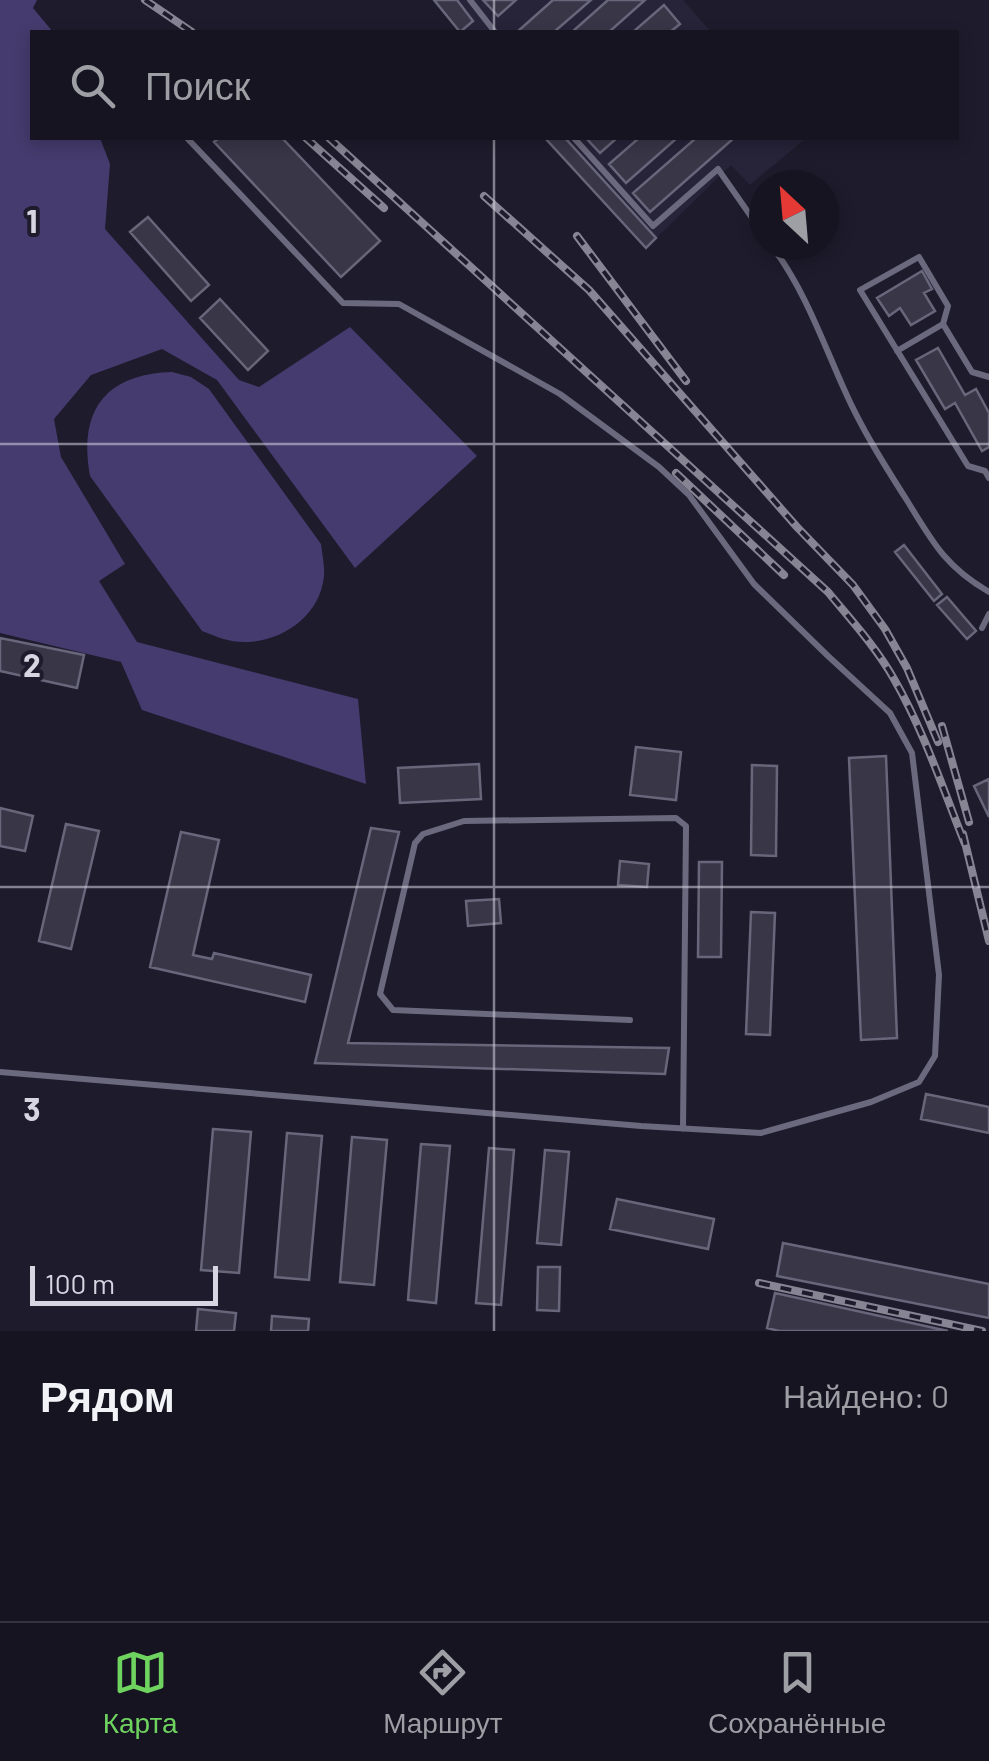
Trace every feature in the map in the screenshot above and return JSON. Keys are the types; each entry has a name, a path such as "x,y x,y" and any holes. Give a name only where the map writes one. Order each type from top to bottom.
{"lane":[{"path":"470,0 493,30"},
{"path":"0,1072 761,1133 871,1102 919,1082 935,1056 939,975 912,753 890,713 754,584 689,495 659,467 560,394 399,304 343,303 190,140"},
{"path":"576,140 653,226 718,170 749,214"},
{"path":"897,351 943,324 948,306 919,258 860,290 897,351 968,466 988,473"},
{"path":"782,260 823,338 845,392 931,540 954,568 989,592"},
{"path":"943,324 972,372 989,377"},
{"path":"982,628 989,614"},
{"path":"630,1020 392,1010 380,994 415,843 423,834 464,821 676,818 686,826 684,1129"}],"shaded area":[{"path":"0,0 37,0 33,8 51,30 30,30 30,140 101,140 110,164 105,229 239,380 259,387 350,327 477,456 355,568 217,380 162,349 91,375 54,419 61,457 125,564 99,581 137,642 358,699 366,784 142,710 121,662 0,633"},
{"path":"434,0 683,0 709,30 458,30"},
{"path":"547,140 804,140 768,170 749,170 749,184 731,165 646,248"},
{"path":"172,372 191,377 209,389 321,544 321,590 308,613 287,631 242,642 202,631 90,476 88,433 101,400 129,380"}],"building":[{"path":"434,0 457,0 473,21 458,30"},
{"path":"483,0 516,0 498,16"},
{"path":"553,0 591,0 556,30 519,30"},
{"path":"608,0 645,0 611,30 574,30"},
{"path":"664,5 680,24 672,30 635,30"},
{"path":"284,140 380,241 341,277 214,142"},
{"path":"547,140 567,140 656,238 646,248"},
{"path":"588,140 615,140 600,153"},
{"path":"637,140 675,140 626,183 609,164"},
{"path":"694,140 732,140 650,212 633,193"},
{"path":"148,217 209,285 191,301 130,232"},
{"path":"922,271 932,289 924,293 935,311 911,325 900,308 889,316 877,298"},
{"path":"220,299 268,351 248,370 200,318"},
{"path":"938,348 965,395 976,389 989,413 989,447 982,451 955,403 945,409 916,360"},
{"path":"904,545 942,594 934,601 895,552"},
{"path":"947,597 976,631 967,639 937,605"},
{"path":"0,638 84,655 77,688 0,671"},
{"path":"636,747 681,752 676,800 630,795"},
{"path":"886,756 897,1038 861,1040 849,758"},
{"path":"479,764 481,799 400,803 398,768"},
{"path":"752,765 777,766 776,856 751,855"},
{"path":"989,779 989,817 974,786"},
{"path":"0,808 33,816 25,851 0,846"},
{"path":"66,824 99,831 71,949 39,941"},
{"path":"371,828 399,832 348,1043 669,1048 665,1074 315,1063"},
{"path":"181,832 219,840 193,955 212,959 214,953 311,975 305,1002 150,967"},
{"path":"620,861 649,864 647,887 618,885"},
{"path":"699,862 722,862 721,957 698,957"},
{"path":"499,899 501,923 468,926 466,901"},
{"path":"751,912 775,913 770,1035 746,1034"},
{"path":"926,1094 989,1107 989,1133 921,1119"},
{"path":"213,1129 251,1132 239,1273 201,1270"},
{"path":"287,1133 322,1136 309,1280 275,1277"},
{"path":"352,1137 387,1140 374,1285 340,1282"},
{"path":"421,1144 450,1146 436,1303 408,1300"},
{"path":"489,1148 514,1150 501,1305 476,1303"},
{"path":"545,1150 569,1152 561,1245 537,1243"},
{"path":"617,1199 714,1219 708,1249 610,1229"},
{"path":"783,1243 989,1284 989,1318 777,1276"},
{"path":"538,1267 560,1267 559,1311 537,1310"},
{"path":"775,1293 948,1331 779,1331 767,1328"},
{"path":"198,1309 236,1313 234,1331 196,1331"},
{"path":"272,1316 309,1319 308,1331 271,1331"}],"railway":[{"path":"145,0 189,30"},
{"path":"308,140 384,208"},
{"path":"331,140 828,592 879,656 905,699 965,844"},
{"path":"484,196 589,290 797,527 853,585 907,668 938,742"},
{"path":"577,236 686,381"},
{"path":"676,473 784,575"},
{"path":"942,726 969,822"},
{"path":"963,834 989,941"},
{"path":"759,1283 982,1331"}]}
